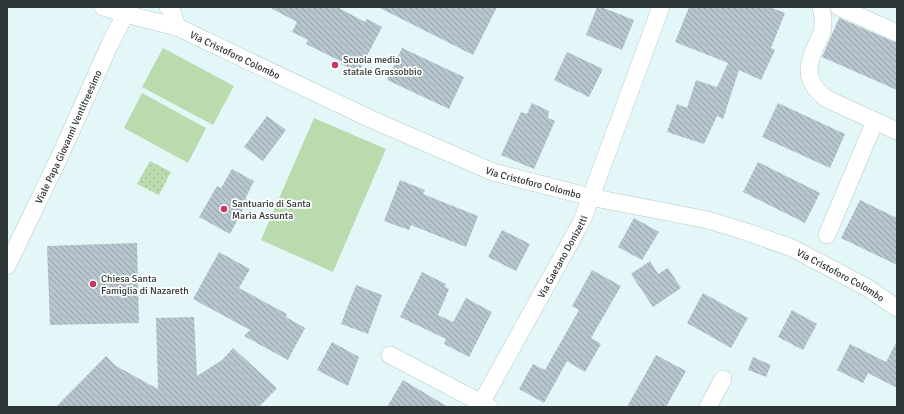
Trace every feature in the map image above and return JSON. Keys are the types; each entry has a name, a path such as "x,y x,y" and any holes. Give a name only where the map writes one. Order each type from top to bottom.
{"street":[{"name":"Via Cristoforo Colombo","path":"103,7 127,11 177,27 373,120 493,172 590,197 708,220 786,246 866,287 897,308"},
{"path":"168,7 172,11 177,27"},
{"name":"Via Gaetano Donizetti","path":"483,406 582,221 661,7"},
{"path":"821,7 823,16 822,32 809,64 810,79 818,92 826,99 897,131"},
{"path":"839,7 897,33"},
{"name":"Viale Papa Giovanni Ventitreesimo","path":"7,266 59,158 110,44 127,11"},
{"path":"827,235 875,121"},
{"path":"390,355 483,406"},
{"path":"708,407 723,379"}],"green space":[{"path":"163,48 234,86 213,125 142,87"},
{"path":"142,93 206,128 188,163 124,128"},
{"path":"314,118 386,149 333,272 261,240"},
{"path":"150,161 171,172 159,195 137,184"}],"building":[{"path":"269,7 337,7 365,22 367,19 382,27 358,73 341,64 342,62 306,44 308,40 292,32 297,22"},
{"path":"378,7 497,7 473,55"},
{"path":"597,7 601,7 634,20 622,50 586,35"},
{"path":"689,7 770,7 785,13 771,48 775,50 761,80 739,70 723,119 717,116 704,144 667,132 677,104 687,108 696,80 717,87 728,63 675,42"},
{"path":"839,18 897,43 897,90 822,57"},
{"path":"402,48 464,77 449,109 387,80"},
{"path":"567,52 603,69 589,97 554,80"},
{"path":"532,103 549,111 548,118 555,121 534,169 501,155 521,112 527,114"},
{"path":"778,103 845,134 830,168 762,137"},
{"path":"267,116 286,130 263,161 244,147"},
{"path":"758,162 820,193 805,223 743,192"},
{"name":"Santuario di Santa Maria Assunta","path":"232,169 254,181 245,199 248,200 230,234 199,217 217,186 221,188"},
{"path":"400,180 425,190 423,194 478,216 466,247 411,225 409,230 384,221"},
{"path":"860,200 897,218 897,265 841,238"},
{"path":"634,218 659,232 642,260 618,247"},
{"path":"502,230 530,244 516,271 488,257"},
{"name":"Chiesa Santa Famiglia di Nazareth","path":"137,243 139,323 50,325 47,246"},
{"path":"219,252 250,269 239,288 287,314 286,317 305,328 288,360 244,336 250,330 193,299"},
{"path":"650,261 658,274 668,268 681,288 653,307 631,274"},
{"path":"592,270 621,286 591,338 601,344 585,372 567,361 544,403 519,389 533,364 545,370 579,310 572,306"},
{"path":"422,272 446,284 445,287 449,289 438,315 453,322 466,298 492,312 469,357 444,344 446,339 400,317"},
{"path":"356,285 382,295 368,334 341,324"},
{"path":"703,293 748,318 731,348 687,323"},
{"path":"792,310 817,324 803,350 778,337"},
{"path":"194,317 197,376 222,360 233,348 277,388 259,407 56,407 106,356 116,366 158,389 156,318"},
{"path":"897,341 897,388 868,373 863,383 837,370 850,344 886,362"},
{"path":"332,342 359,357 348,386 317,370"},
{"path":"656,355 686,371 666,407 627,407"},
{"path":"753,357 771,365 766,377 748,370"},
{"path":"403,380 448,407 387,407"}],"place":[{"name":"Scuola media statale Grassobbio","path":"335,65"},
{"name":"Santuario di Santa Maria Assunta","path":"224,209"},
{"name":"Chiesa Santa Famiglia di Nazareth","path":"93,284"}]}
